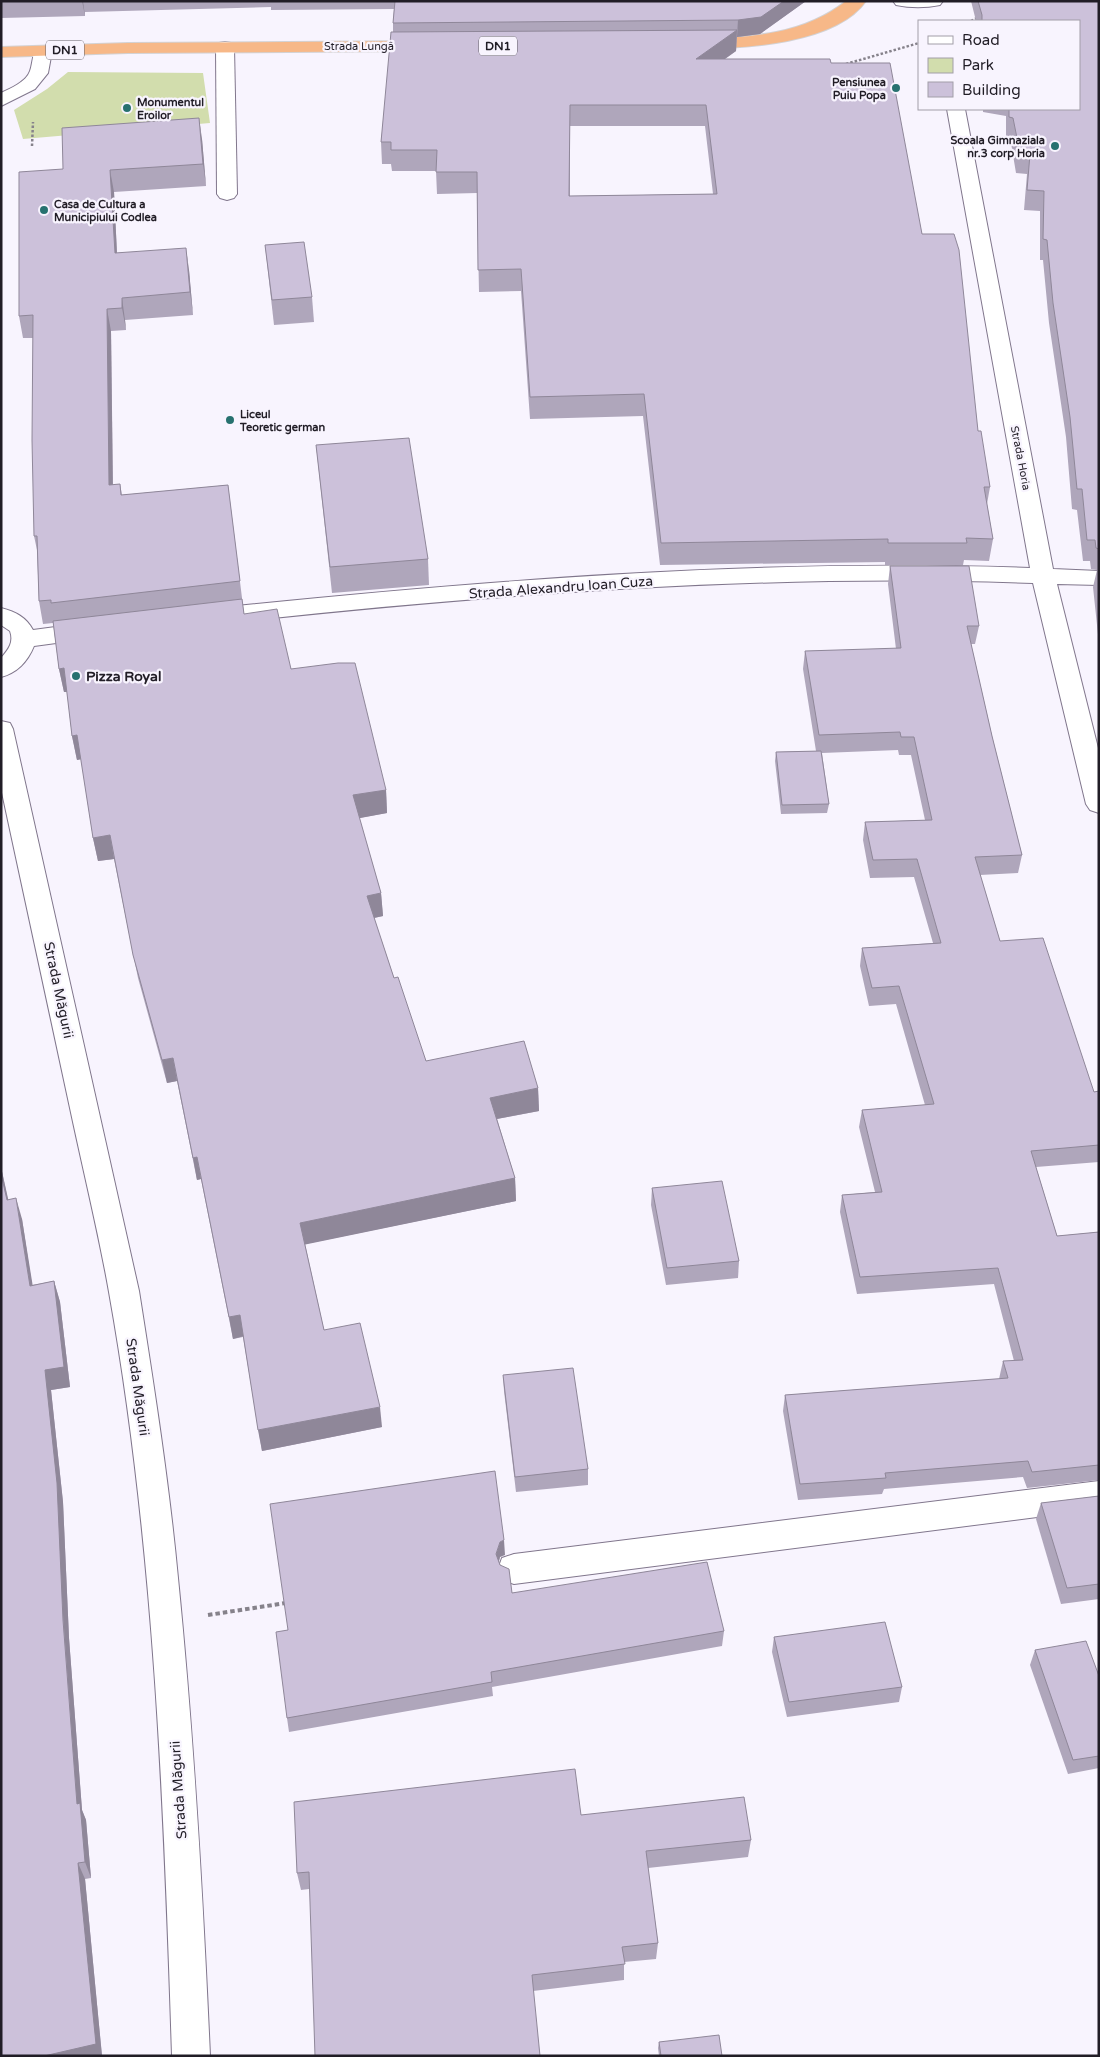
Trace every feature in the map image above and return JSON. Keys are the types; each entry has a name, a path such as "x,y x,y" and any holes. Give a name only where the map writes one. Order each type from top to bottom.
{"highway":[{"path":"685,45 737,44 782,38 829,21 847,11 858,1"},
{"name":"Strada Lungă","path":"1,52 225,47 448,46"}],"street":[{"path":"902,1 929,2 931,20"},
{"path":"225,47 227,194"},
{"path":"1,101 29,84 39,73 43,51"},
{"name":"Strada Horia","path":"956,110 1043,575 1099,804"},
{"name":"Strada Alexandru Ioan Cuza","path":"187,619 302,606 503,590 672,580 847,573 1043,575 1099,578"},
{"path":"1,616 14,622 25,638 23,648 18,657 1,669"},
{"path":"25,638 111,628"},
{"name":"Strada Măgurii","path":"1,730 9,757 124,1291 139,1382 166,1621 185,1892 191,2056"},
{"path":"514,1568 1099,1494"}],"path":[{"path":"973,20 982,16"},
{"path":"166,1621 291,1602"}],"green space":[{"path":"68,72 203,73 210,123 23,139 14,110 47,89"}],"building":[{"path":"395,1 784,1 761,17 738,20 393,23"},
{"path":"978,1 1099,1 1099,549 1096,548 1095,540 1087,540 1082,489 1077,489 1070,417 1053,303 1047,240 1043,239 1044,191 1027,190 1030,154 1020,153 1013,118 1009,117 1009,110 1080,110 1080,20 982,20"},
{"path":"737,30 696,59 830,59 831,63 890,63 922,234 954,234 959,250 978,431 981,431 990,487 984,487 993,539 966,538 967,543 888,543 888,539 661,543 644,394 530,397 521,269 478,270 477,172 436,172 437,150 391,150 391,142 381,142 391,32","holes":["570,105 706,105 717,194 569,196"]},
{"path":"199,118 203,164 110,170 115,253 186,248 190,292 122,298 122,308 107,309 109,485 120,484 121,495 228,485 240,581 51,603 51,600 39,601 37,536 34,536 32,440 33,315 19,316 19,172 63,169 62,128"},
{"path":"304,242 312,297 272,300 265,245"},
{"path":"409,438 428,559 330,567 316,445"},
{"path":"890,566 969,566 979,626 967,626 1022,855 975,857 1000,941 1043,938 1094,1092 1099,1091 1099,1145 1031,1151 1057,1236 1099,1232 1099,1465 1032,1472 1028,1461 885,1473 886,1478 800,1484 785,1395 1008,1378 1003,1361 1023,1360 998,1268 860,1277 842,1195 882,1192 862,1110 934,1104 899,986 872,988 862,948 941,943 917,859 873,860 865,822 932,820 914,737 901,737 900,732 819,735 805,651 901,648"},
{"path":"242,599 244,614 277,609 291,669 338,663 355,663 386,790 353,795 381,893 367,896 394,978 398,977 426,1061 524,1041 538,1088 490,1098 515,1178 300,1223 324,1330 360,1323 380,1407 258,1430 240,1315 229,1317 197,1157 193,1158 173,1058 162,1060 133,955 110,835 93,838 77,735 72,736 64,668 59,669 53,621"},
{"path":"821,751 829,804 782,805 776,752"},
{"path":"1,1174 7,1200 16,1198 30,1286 54,1281 64,1367 45,1370 57,1483 63,1620 77,1804 80,1803 85,1862 78,1863 96,2044 44,2056 1,2056"},
{"path":"722,1181 739,1261 667,1268 652,1188"},
{"path":"573,1368 588,1469 515,1477 503,1375"},
{"path":"495,1471 504,1540 500,1542 496,1554 500,1565 509,1569 512,1593 707,1562 724,1631 491,1672 492,1682 287,1718 276,1632 288,1630 270,1504"},
{"path":"1099,1496 1099,1584 1067,1588 1041,1503"},
{"path":"885,1622 902,1687 789,1702 774,1637"},
{"path":"1086,1641 1099,1676 1099,1756 1073,1760 1035,1650"},
{"path":"575,1769 581,1815 744,1797 751,1840 646,1851 658,1943 622,1947 625,1964 532,1975 540,2056 315,2056 309,1872 297,1873 294,1802"},
{"path":"719,2035 722,2056 661,2056 659,2042"}],"place":[{"name":"Pensiunea Puiu Popa","path":"896,88"},
{"name":"Monumentul Eroilor","path":"127,108"},
{"name":"Scoala Gimnaziala nr.3 corp Horia","path":"1055,146"},
{"name":"Casa de Cultura a Municipiului Codlea","path":"44,210"},
{"name":"Liceul Teoretic german","path":"230,420"},
{"name":"Pizza Royal","path":"76,676"}]}
